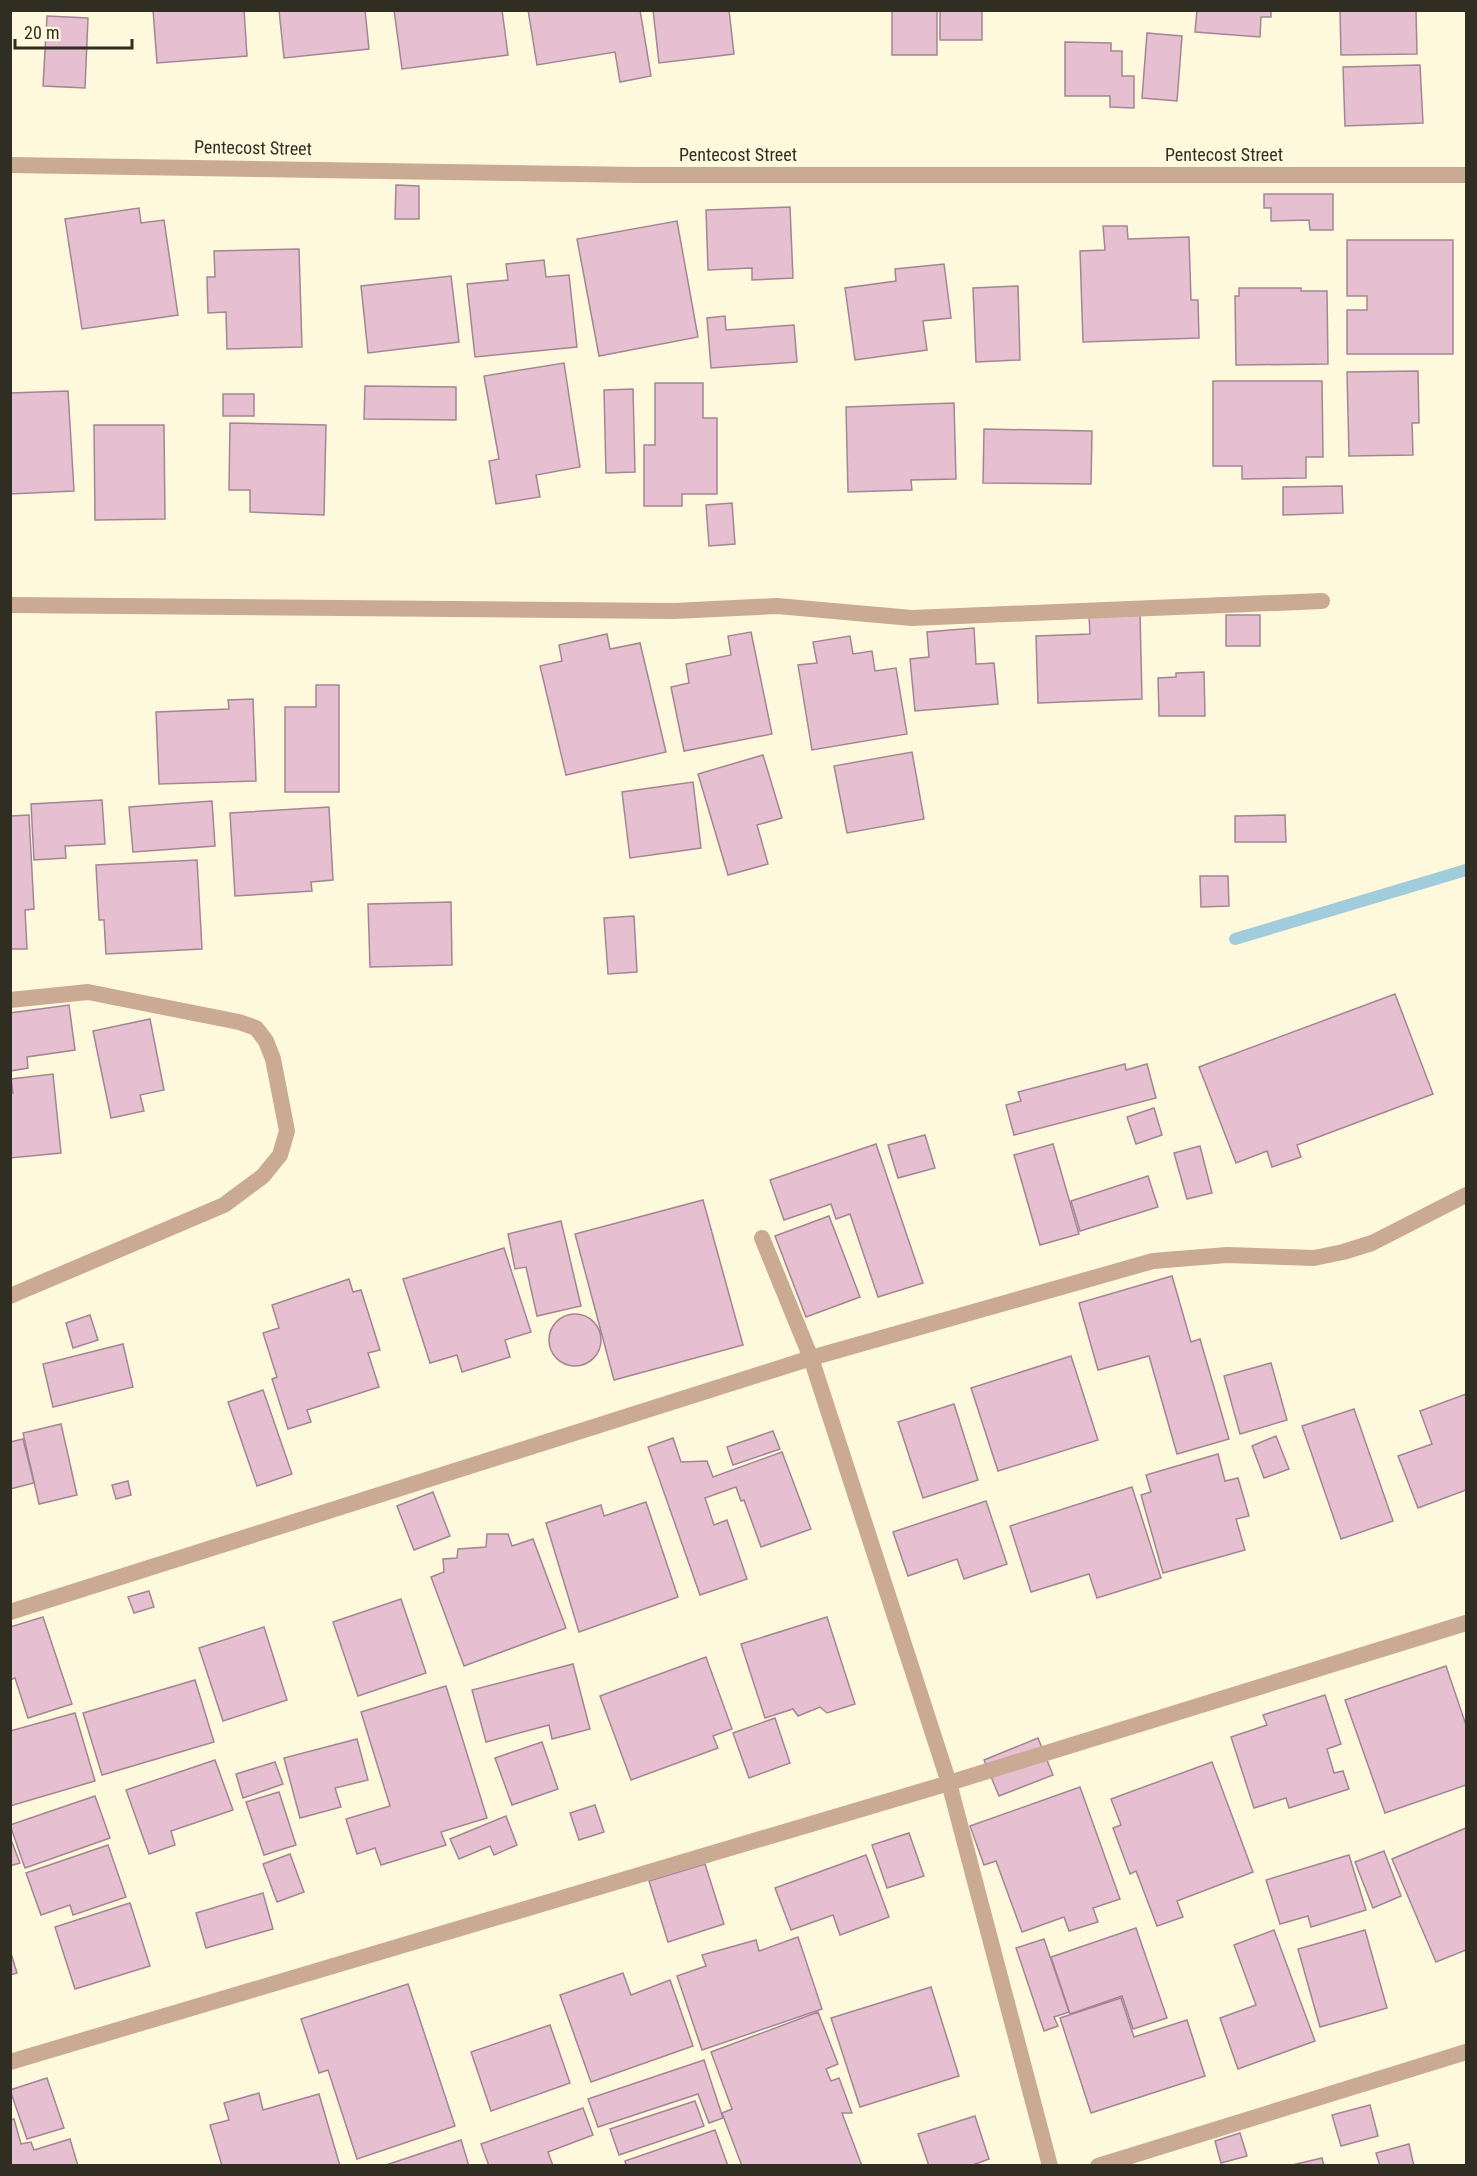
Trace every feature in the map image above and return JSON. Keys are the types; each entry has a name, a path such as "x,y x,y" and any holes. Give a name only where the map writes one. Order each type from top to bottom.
{"street":[{"name":"Pentecost Street","path":"10,165 638,175 1467,175"},
{"path":"10,605 674,611 777,606 912,618 1322,601"},
{"path":"10,1000 88,992 239,1022 256,1028 266,1041 273,1059 287,1131 280,1155 263,1176 224,1205 10,1296"},
{"path":"10,1612 811,1358 1153,1261 1227,1255 1314,1257 1343,1252 1372,1243 1467,1195"},
{"path":"762,1238 811,1358 949,1783 1050,2166"},
{"path":"10,2062 949,1783 1467,1623"},
{"path":"1098,2166 1467,2052"}],"building":[{"path":"153,10 244,10 247,56 157,63"},
{"path":"279,10 365,10 369,49 284,58"},
{"path":"394,10 502,10 508,55 402,69"},
{"path":"528,10 640,10 651,76 620,82 615,52 537,65"},
{"path":"653,10 729,10 734,54 659,63"},
{"path":"892,10 937,10 937,55 892,55"},
{"path":"940,10 982,10 982,40 940,40"},
{"path":"1197,10 1271,10 1271,17 1261,17 1260,37 1195,32"},
{"path":"1340,10 1416,10 1417,54 1341,55"},
{"path":"47,16 88,18 85,88 43,86"},
{"path":"1147,33 1182,36 1177,101 1142,98"},
{"path":"1065,42 1111,43 1111,51 1122,51 1122,76 1134,76 1134,108 1110,107 1110,96 1065,96"},
{"path":"1420,65 1423,123 1345,126 1343,67"},
{"path":"396,185 419,186 419,219 395,219"},
{"path":"1264,194 1333,194 1333,230 1310,230 1309,220 1271,221 1271,208 1264,208"},
{"path":"790,207 793,278 752,280 752,268 708,270 706,210"},
{"path":"139,208 141,223 164,220 178,315 82,329 65,219"},
{"path":"677,221 698,337 599,356 577,239"},
{"path":"1103,226 1127,226 1128,239 1189,237 1191,300 1198,300 1199,338 1083,342 1080,251 1105,250"},
{"path":"1347,240 1453,240 1453,354 1347,354 1347,310 1367,310 1367,296 1347,296"},
{"path":"299,249 302,347 227,349 226,312 208,313 207,277 215,277 214,251"},
{"path":"544,260 546,277 569,275 577,347 475,357 467,284 508,280 506,264"},
{"path":"944,264 951,318 923,321 927,350 855,360 845,288 896,281 895,269"},
{"path":"451,276 459,342 368,353 361,286"},
{"path":"1018,286 1020,360 976,362 973,288"},
{"path":"1239,288 1301,288 1301,291 1327,291 1328,364 1236,365 1235,296 1239,296"},
{"path":"725,316 726,330 794,325 797,362 711,368 707,318"},
{"path":"564,363 580,467 536,475 540,497 496,504 489,461 499,459 484,376"},
{"path":"1418,371 1419,423 1412,423 1413,455 1349,456 1347,372"},
{"path":"1213,381 1322,381 1323,457 1306,457 1306,478 1242,479 1242,466 1213,466"},
{"path":"655,383 703,383 703,418 717,418 717,494 682,494 682,506 644,506 644,445 655,445"},
{"path":"365,386 456,387 456,420 364,419"},
{"path":"633,389 635,472 606,473 604,390"},
{"path":"68,391 74,491 10,494 10,393"},
{"path":"223,394 254,394 254,416 223,416"},
{"path":"954,403 956,479 911,480 912,490 848,492 846,407"},
{"path":"230,423 326,425 324,515 250,512 250,490 229,490"},
{"path":"94,425 164,425 165,519 95,520"},
{"path":"984,429 1092,431 1091,484 983,483"},
{"path":"1342,486 1343,513 1283,515 1283,487"},
{"path":"732,503 735,544 709,546 706,505"},
{"path":"1140,614 1142,699 1038,703 1036,636 1090,634 1089,616"},
{"path":"1226,615 1260,615 1260,646 1226,646"},
{"path":"974,628 976,664 994,663 998,704 915,711 910,659 929,657 927,632"},
{"path":"751,632 772,734 684,751 671,687 689,683 686,664 731,655 728,636"},
{"path":"607,634 610,649 640,643 666,752 566,775 540,666 562,661 559,645"},
{"path":"850,636 853,654 872,651 875,671 896,668 907,734 812,750 798,665 817,663 813,642"},
{"path":"1204,672 1205,716 1159,716 1158,678 1176,677 1176,673"},
{"path":"316,685 339,685 339,792 285,792 285,707 316,707"},
{"path":"253,699 256,781 159,784 156,712 229,709 228,700"},
{"path":"912,752 924,819 847,833 834,766"},
{"path":"763,755 782,818 757,825 768,864 728,875 698,774"},
{"path":"693,782 701,848 630,858 622,792"},
{"path":"102,800 105,844 65,846 66,858 34,860 31,804"},
{"path":"212,801 215,846 133,852 129,807"},
{"path":"329,807 333,880 311,882 312,891 235,896 230,813"},
{"path":"29,815 34,909 25,910 27,949 10,949 10,816"},
{"path":"1285,815 1286,842 1235,842 1235,816"},
{"path":"197,860 202,949 106,954 104,920 99,920 96,865"},
{"path":"1200,876 1228,876 1229,906 1201,907"},
{"path":"451,902 452,965 370,967 368,904"},
{"path":"634,916 637,972 608,974 604,918"},
{"path":"1395,994 1433,1094 1297,1145 1301,1157 1272,1167 1267,1151 1236,1163 1199,1067"},
{"path":"69,1005 75,1050 27,1057 28,1068 10,1071 10,1013"},
{"path":"150,1019 164,1090 140,1095 144,1111 111,1118 93,1031"},
{"path":"1125,1064 1126,1070 1147,1064 1156,1098 1014,1135 1006,1105 1021,1101 1018,1092"},
{"path":"53,1074 61,1153 10,1158 10,1093 13,1093 11,1079"},
{"path":"1154,1108 1162,1135 1136,1144 1127,1117"},
{"path":"925,1135 935,1168 898,1178 888,1145"},
{"path":"876,1144 923,1283 878,1297 850,1214 836,1219 831,1204 784,1220 770,1180"},
{"path":"1053,1144 1079,1234 1040,1245 1014,1155"},
{"path":"1200,1146 1212,1193 1187,1199 1174,1153"},
{"path":"1148,1176 1158,1207 1080,1231 1071,1201"},
{"path":"703,1200 743,1345 614,1380 575,1234"},
{"path":"829,1216 860,1297 806,1317 775,1236"},
{"path":"561,1221 581,1306 537,1316 526,1267 515,1269 508,1234"},
{"path":"504,1248 531,1332 505,1340 510,1357 462,1372 457,1355 430,1363 403,1279"},
{"path":"1172,1276 1191,1342 1200,1339 1229,1439 1177,1454 1149,1356 1098,1370 1079,1303"},
{"path":"349,1279 353,1292 361,1290 380,1350 368,1353 379,1387 307,1410 311,1422 288,1429 272,1379 277,1377 263,1333 279,1328 272,1305"},
{"path":"575,1314 589,1318 597,1326 601,1340 597,1354 589,1362 575,1366 561,1362 553,1354 549,1340 553,1326 561,1318"},
{"path":"90,1315 98,1340 73,1348 66,1323"},
{"path":"123,1344 133,1387 53,1407 43,1364"},
{"path":"1071,1356 1098,1440 998,1471 971,1388"},
{"path":"1271,1363 1287,1420 1240,1434 1224,1376"},
{"path":"263,1390 292,1474 257,1486 228,1402"},
{"path":"1466,1394 1466,1490 1418,1508 1398,1456 1432,1444 1420,1411"},
{"path":"954,1404 978,1480 923,1498 898,1422"},
{"path":"1354,1409 1393,1521 1341,1539 1302,1426"},
{"path":"61,1424 77,1495 39,1504 23,1433"},
{"path":"773,1431 780,1449 733,1465 727,1447"},
{"path":"1276,1436 1289,1469 1264,1478 1252,1446"},
{"path":"673,1438 681,1462 707,1461 713,1477 782,1452 811,1529 761,1547 744,1500 741,1501 736,1487 705,1498 714,1525 727,1520 747,1579 700,1595 648,1447"},
{"path":"23,1439 34,1483 10,1489 10,1442"},
{"path":"1218,1454 1225,1481 1238,1478 1249,1516 1236,1519 1245,1550 1163,1573 1141,1495 1151,1492 1146,1475"},
{"path":"128,1481 131,1495 116,1499 112,1485"},
{"path":"1132,1487 1161,1578 1097,1598 1089,1574 1031,1592 1010,1526"},
{"path":"433,1492 450,1536 414,1550 397,1506"},
{"path":"986,1501 1007,1564 964,1579 957,1559 908,1576 893,1532"},
{"path":"646,1502 678,1597 579,1632 546,1523 601,1505 604,1516"},
{"path":"487,1534 508,1534 512,1546 533,1539 566,1628 464,1666 431,1577 444,1572 443,1559 457,1558 458,1549 486,1547"},
{"path":"149,1591 154,1607 134,1613 128,1597"},
{"path":"401,1599 426,1673 358,1696 333,1622"},
{"path":"43,1617 72,1704 28,1718 15,1678 10,1680 10,1627"},
{"path":"827,1617 855,1704 827,1713 820,1707 798,1716 793,1709 765,1718 741,1644"},
{"path":"264,1627 287,1700 223,1721 199,1648"},
{"path":"706,1657 732,1729 713,1736 718,1748 631,1780 600,1696"},
{"path":"573,1664 590,1729 552,1739 549,1725 486,1742 472,1690"},
{"path":"1446,1666 1466,1725 1466,1785 1385,1813 1345,1700"},
{"path":"195,1680 214,1742 102,1775 83,1713"},
{"path":"446,1686 487,1818 441,1832 446,1845 381,1865 375,1848 357,1854 346,1819 390,1806 361,1712"},
{"path":"1325,1695 1341,1744 1327,1749 1334,1773 1343,1771 1349,1789 1289,1808 1286,1798 1254,1808 1231,1737 1267,1725 1263,1715"},
{"path":"75,1713 95,1781 10,1806 10,1731"},
{"path":"775,1718 790,1763 749,1778 733,1733"},
{"path":"1038,1738 1053,1775 999,1796 984,1760"},
{"path":"357,1739 368,1780 335,1788 341,1807 300,1818 284,1758"},
{"path":"542,1742 558,1789 512,1805 495,1758"},
{"path":"215,1760 233,1810 171,1831 175,1845 149,1854 126,1790"},
{"path":"275,1762 283,1784 243,1798 236,1774"},
{"path":"1212,1762 1253,1872 1177,1901 1183,1917 1157,1926 1136,1871 1130,1874 1113,1828 1121,1825 1111,1799"},
{"path":"1080,1787 1120,1899 1093,1908 1098,1922 1069,1931 1064,1917 1022,1932 996,1861 984,1865 970,1826"},
{"path":"279,1792 296,1845 264,1855 246,1802"},
{"path":"95,1796 110,1838 25,1868 10,1825"},
{"path":"595,1805 604,1832 579,1840 570,1813"},
{"path":"506,1816 517,1845 494,1855 490,1846 459,1859 450,1839"},
{"path":"1466,1828 1466,1950 1436,1962 1392,1859"},
{"path":"909,1833 924,1876 887,1888 872,1845"},
{"path":"10,1837 20,1863 10,1866"},
{"path":"108,1845 126,1897 73,1915 70,1905 41,1915 26,1873"},
{"path":"1384,1851 1401,1896 1373,1908 1355,1862"},
{"path":"290,1854 304,1892 277,1902 263,1864"},
{"path":"866,1855 889,1917 840,1935 833,1915 791,1930 775,1888"},
{"path":"1349,1855 1366,1910 1311,1927 1308,1916 1280,1924 1266,1880"},
{"path":"705,1864 724,1924 668,1942 649,1881"},
{"path":"263,1893 273,1929 206,1948 196,1913"},
{"path":"130,1903 150,1966 75,1989 55,1927"},
{"path":"1136,1928 1167,2018 1133,2029 1122,1996 1070,2014 1051,1957"},
{"path":"1274,1930 1315,2041 1238,2069 1220,2018 1256,2005 1234,1945"},
{"path":"1365,1930 1387,2008 1320,2027 1298,1949"},
{"path":"798,1937 822,2009 702,2050 677,1976 706,1966 702,1955 756,1940 759,1951"},
{"path":"1044,1939 1069,2012 1054,2017 1058,2026 1044,2031 1016,1948"},
{"path":"10,1950 17,1973 10,1975"},
{"path":"623,1973 631,1995 670,1980 693,2046 591,2082 560,1995"},
{"path":"408,1984 455,2126 357,2159 328,2070 319,2073 301,2019"},
{"path":"931,1987 959,2076 860,2107 831,2018"},
{"path":"1121,1998 1134,2037 1187,2020 1205,2076 1091,2113 1060,2018"},
{"path":"818,2012 838,2064 826,2069 831,2081 839,2078 852,2113 842,2113 862,2166 742,2166 722,2113 732,2109 711,2052"},
{"path":"550,2025 570,2083 491,2111 471,2052"},
{"path":"704,2060 723,2118 709,2123 698,2094 598,2127 588,2099"},
{"path":"47,2078 64,2128 27,2139 10,2090"},
{"path":"259,2093 263,2110 319,2094 340,2166 222,2166 210,2125 229,2120 224,2103"},
{"path":"695,2101 704,2126 619,2155 610,2129"},
{"path":"1370,2105 1378,2136 1341,2146 1332,2115"},
{"path":"583,2108 593,2135 548,2152 553,2166 489,2166 481,2144"},
{"path":"975,2116 989,2159 970,2166 929,2166 918,2134"},
{"path":"14,2119 21,2144 31,2142 34,2150 70,2139 78,2166 10,2166 10,2120"},
{"path":"715,2130 728,2166 626,2166 625,2161"},
{"path":"1240,2133 1247,2156 1221,2163 1215,2141"},
{"path":"461,2140 469,2166 383,2166"},
{"path":"1409,2144 1414,2166 1380,2166 1376,2153"},
{"path":"1322,2158 1324,2166 1288,2166"}],"waterway":[{"path":"1235,939 1466,870"}]}
